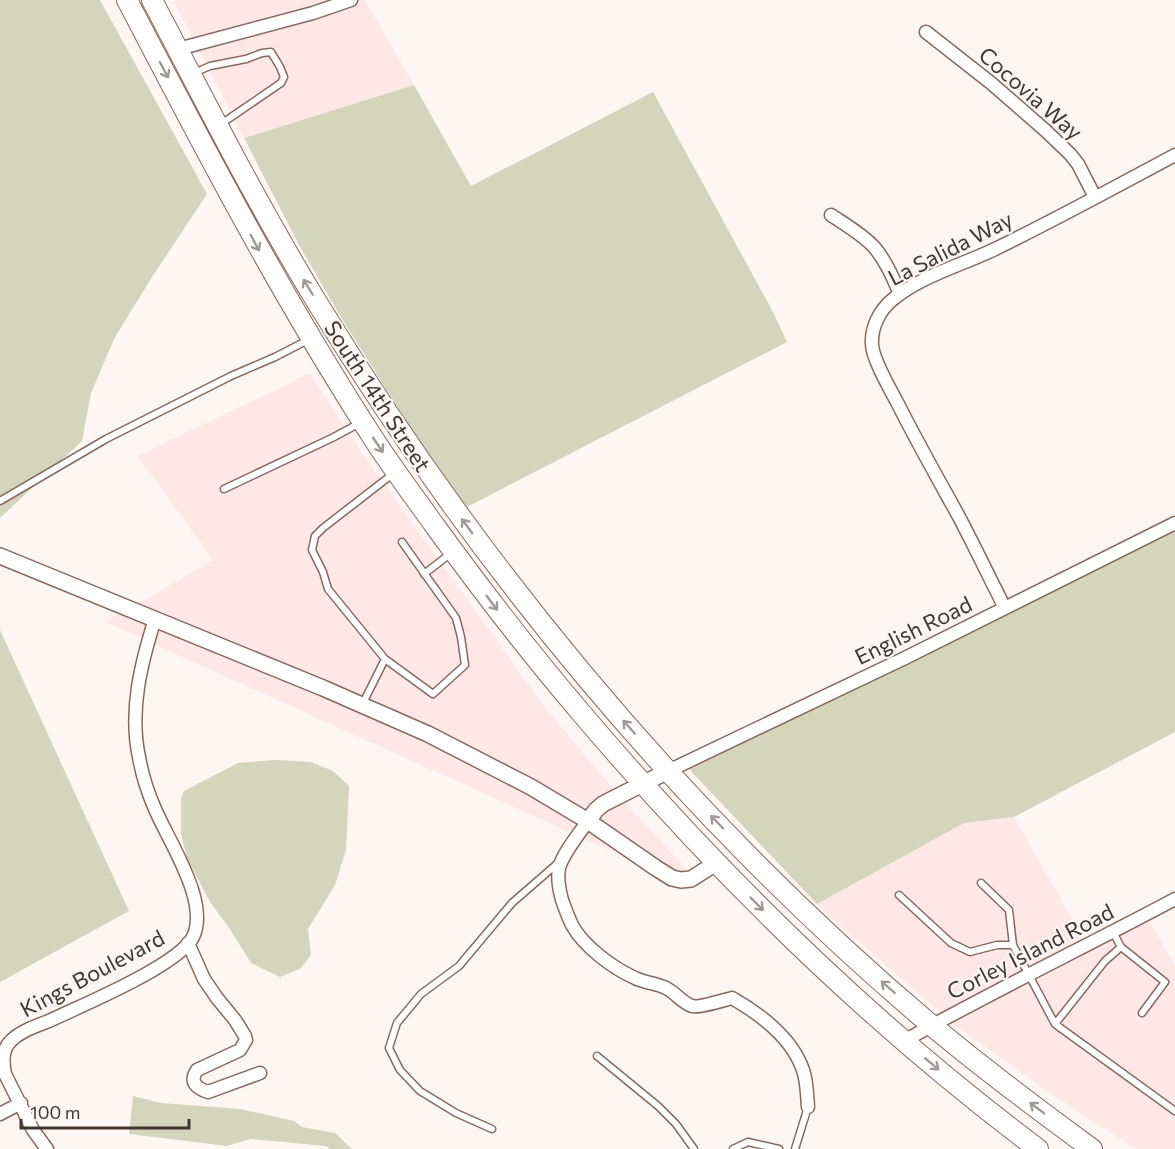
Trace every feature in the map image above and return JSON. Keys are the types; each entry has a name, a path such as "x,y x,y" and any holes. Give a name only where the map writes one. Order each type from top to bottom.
{"highway":[{"name":"South 14th Street","path":"127,0 260,252 311,338 396,471 503,618 641,783 716,863 807,954 904,1041 968,1095 1038,1149"},
{"name":"South 14th Street","path":"152,0 281,242 350,354 398,429 484,549 562,649 668,771 784,890 932,1026 1092,1149"},
{"path":"142,28 178,49"},
{"path":"311,338 320,337 331,341 350,354"}],"street":[{"path":"178,49 313,13 351,0"},
{"name":"Cocovia Way","path":"926,32 991,83 1070,154 1078,164 1095,197"},
{"name":"La Salida Way","path":"1005,608 883,375 871,341 877,319 880,312 900,294 930,277 984,254 1175,155"},
{"path":"831,215 860,234 874,247 884,261 900,294"},
{"name":"English Road","path":"668,771 905,658 1175,523"},
{"path":"0,556 428,734 531,787 588,821 672,878 691,879 716,863"},
{"name":"Kings Boulevard","path":"47,1149 33,1130 5,1074 2,1053 10,1041 167,962 188,943 195,929 194,898 190,884 151,798 138,755 136,712 138,682 144,652 155,619"},
{"path":"668,771 603,804 588,821 562,860 558,880 568,916 573,927 583,939 600,956 618,969 638,979 668,988 692,1006 699,1007 732,998 751,1009 790,1046 803,1071 808,1107"},
{"name":"Corley Island Road","path":"904,1041 1175,899"},
{"path":"188,943 204,979 236,1020 246,1040 240,1050 197,1070 194,1074 194,1085 208,1092 260,1073"},
{"path":"0,1114 21,1103"}],"lane":[{"path":"191,75 210,66 271,52 280,67 284,77 281,83 218,126"},
{"path":"0,501 106,439 311,338"},
{"path":"224,489 363,422"},
{"path":"396,471 323,528 315,536 312,550 323,572 328,589 385,659 433,694 465,666 461,636 456,618 402,543"},
{"path":"424,574 454,551"},
{"path":"362,705 385,659"},
{"path":"492,1129 456,1113 420,1091 400,1070 389,1048 397,1023 421,994 459,966 512,903 562,860"},
{"path":"981,883 1009,910 1013,945 1055,1024 1175,1111"},
{"path":"898,895 951,943 970,952 997,945 1013,945"},
{"path":"1113,932 1121,947 1165,982 1142,1013"},
{"path":"1055,1024 1106,961 1121,947"},
{"path":"597,1056 658,1106 676,1124 694,1149"},
{"path":"795,1149 808,1107"},
{"path":"733,1149 748,1142 779,1149"}],"shaded area":[{"path":"173,0 365,0 414,85 244,138"},
{"path":"310,373 365,457 543,705 614,790 599,799 586,813 136,605 213,560 138,456"},
{"path":"122,612 426,740 486,770 586,827 640,864 105,622"},
{"path":"623,800 690,873 674,872 597,820 600,815"},
{"path":"1014,817 1089,949 1147,918 1175,965 1175,1149 1136,1149 1056,1097 957,1027 817,904 964,823"}],"green space":[{"path":"0,0 100,0 207,194 115,337 91,393 82,441 0,518"},
{"path":"414,85 471,186 653,92 773,312 787,342 467,507 419,441 342,319 299,245 244,138"},
{"path":"1175,523 1175,732 1014,817 964,823 817,904 687,767"},
{"path":"0,630 129,911 0,982"},
{"path":"276,760 311,762 333,771 349,786 346,850 335,885 308,929 311,955 300,969 280,977 251,963 210,902 187,858 181,834 181,799 184,791 238,763"},
{"path":"133,1096 161,1103 241,1109 294,1121 302,1127 335,1133 352,1149 330,1149 326,1146 250,1139 227,1146 129,1134"}]}
